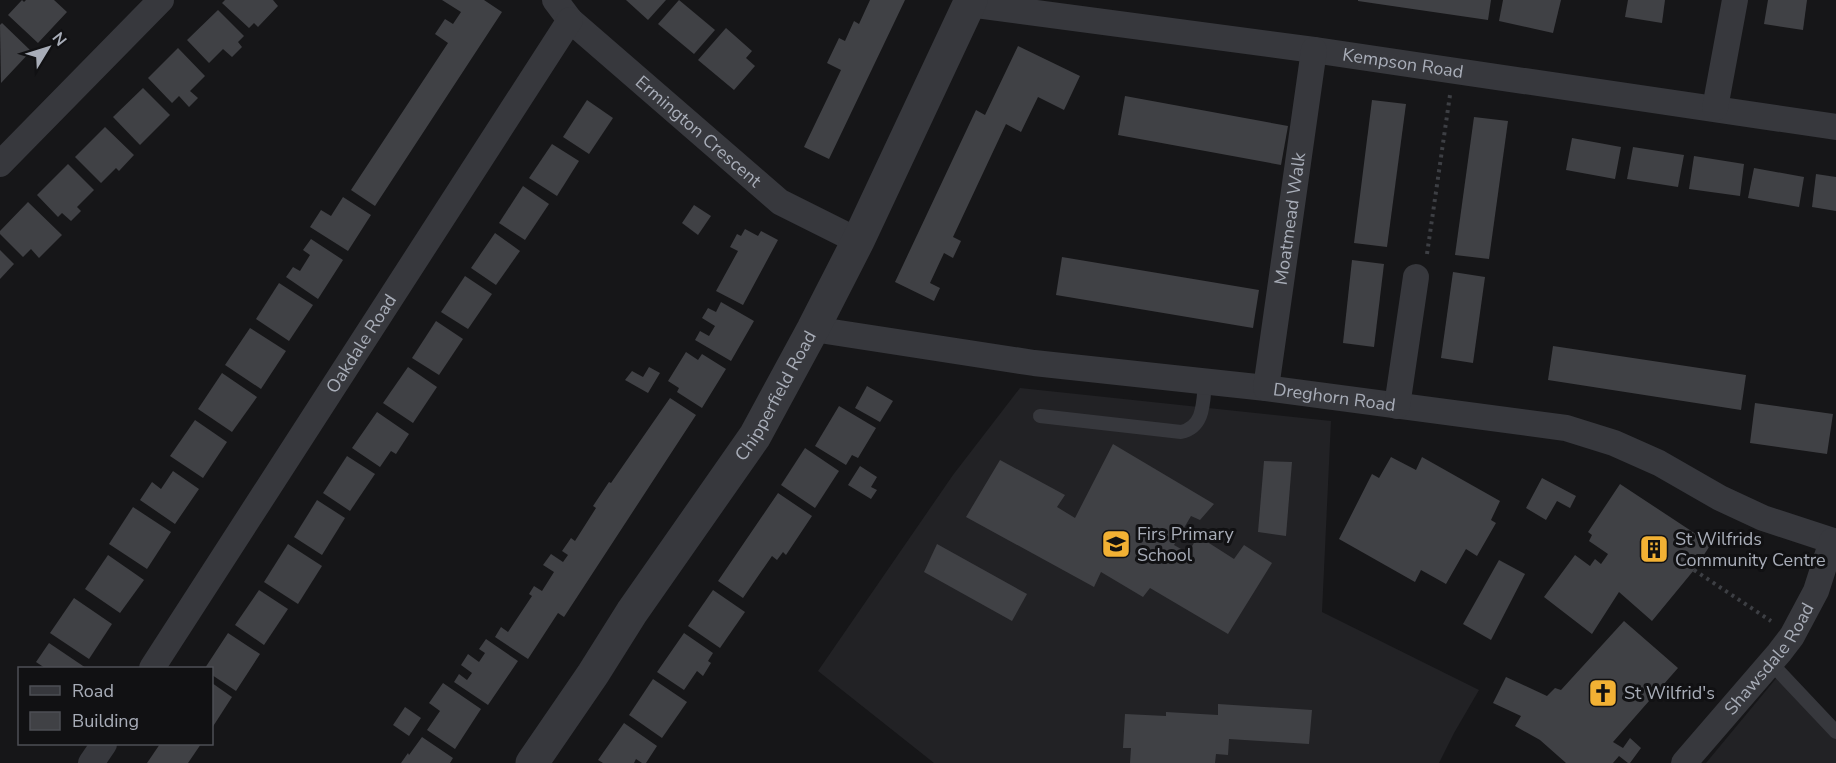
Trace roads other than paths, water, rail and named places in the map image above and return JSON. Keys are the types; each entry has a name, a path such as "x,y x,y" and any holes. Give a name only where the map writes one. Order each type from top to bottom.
{"street":[{"path":"0,164 161,0"},
{"path":"1715,108 1735,0"},
{"name":"Kempson Road","path":"970,2 1454,70 1836,127"},
{"name":"Chipperfield Road","path":"532,763 632,612 755,436 858,241 970,2"},
{"name":"Ermington Crescent","path":"562,10 780,202 858,241"},
{"name":"Oakdale Road","path":"153,667 562,10"},
{"name":"Moatmead Walk","path":"1266,388 1314,50"},
{"path":"1397,406 1416,277"},
{"name":"Dreghorn Road","path":"813,329 1034,363 1266,388 1566,428 1604,440 1659,463 1720,498 1763,518 1834,542"},
{"name":"Shawsdale Road","path":"1684,763 1792,636 1816,591 1834,542"},
{"path":"91,763 103,745"}],"lane":[{"path":"1040,416 1181,432 1196,426 1200,419 1205,382"},
{"path":"1771,663 1836,732"}],"place":[{"name":"Firs Primary School","path":"1116,544"},
{"name":"St Wilfrids Community Centre","path":"1654,549"},
{"name":"St Wilfrid's","path":"1603,693"}]}
